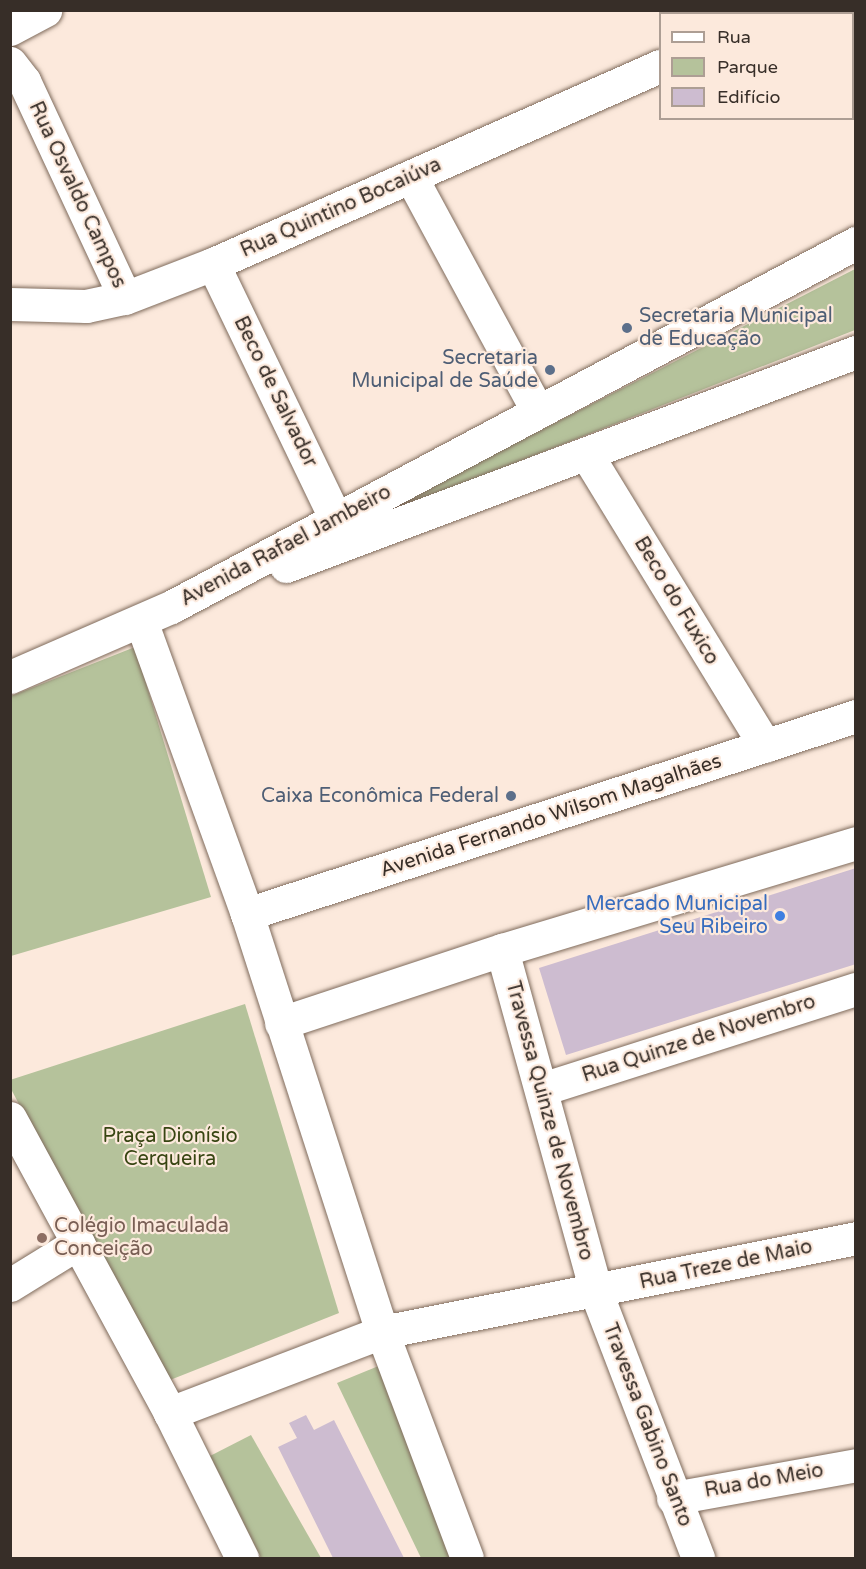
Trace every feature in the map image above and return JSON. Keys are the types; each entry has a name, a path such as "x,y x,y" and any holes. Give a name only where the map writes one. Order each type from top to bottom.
{"street":[{"path":"10,29 45,10"},
{"name":"Rua Osvaldo Campos","path":"10,63 24,81 125,298"},
{"name":"Rua Quintino Bocaiúva","path":"10,304 86,306 125,298 213,264 659,66"},
{"path":"411,177 537,410"},
{"name":"Avenida Rafael Jambeiro","path":"171,607 537,410 855,243"},
{"name":"Beco de Salvador","path":"213,264 336,520"},
{"name":"Avenida Rafael Jambeiro","path":"171,607 587,455 855,352"},
{"name":"Beco do Fuxico","path":"587,455 765,746"},
{"path":"10,677 171,607"},
{"path":"141,621 247,914 382,1332 467,1558"},
{"name":"Avenida Fernando Wilsom Magalhães","path":"247,914 855,716"},
{"path":"281,1023 502,950 855,843"},
{"name":"Travessa Quinze de Novembro","path":"502,950 596,1292"},
{"name":"Rua Quinze de Novembro","path":"542,1089 855,989"},
{"path":"10,1118 170,1413 242,1558"},
{"name":"Rua Treze de Maio","path":"170,1413 382,1332 596,1292 855,1238"},
{"path":"10,1286 78,1243"},
{"name":"Travessa Gabino Santo","path":"596,1292 673,1498 698,1558"},
{"name":"Rua do Meio","path":"673,1498 855,1465"}],"green space":[{"path":"855,269 855,330 354,526"},
{"path":"135,647 211,897 11,956 11,696"},
{"name":"Praça Dionísio Cerqueira","path":"245,1004 339,1313 165,1382 11,1089 10,1080"},
{"path":"381,1365 450,1558 421,1558 337,1383"},
{"path":"251,1435 321,1558 261,1558 210,1456"}],"building":[{"name":"Mercado Municipal Seu Ribeiro","path":"856,868 856,964 566,1055 539,968"},
{"path":"306,1415 314,1430 334,1420 404,1558 333,1558 278,1447 297,1438 289,1423"}],"place":[{"name":"Secretaria Municipal de Educação","path":"627,328"},
{"name":"Secretaria Municipal de Saúde","path":"550,370"},
{"name":"Caixa Econômica Federal","path":"511,796"},
{"name":"Mercado Municipal Seu Ribeiro","path":"780,916"},
{"name":"Colégio Imaculada Conceição","path":"42,1238"}]}
